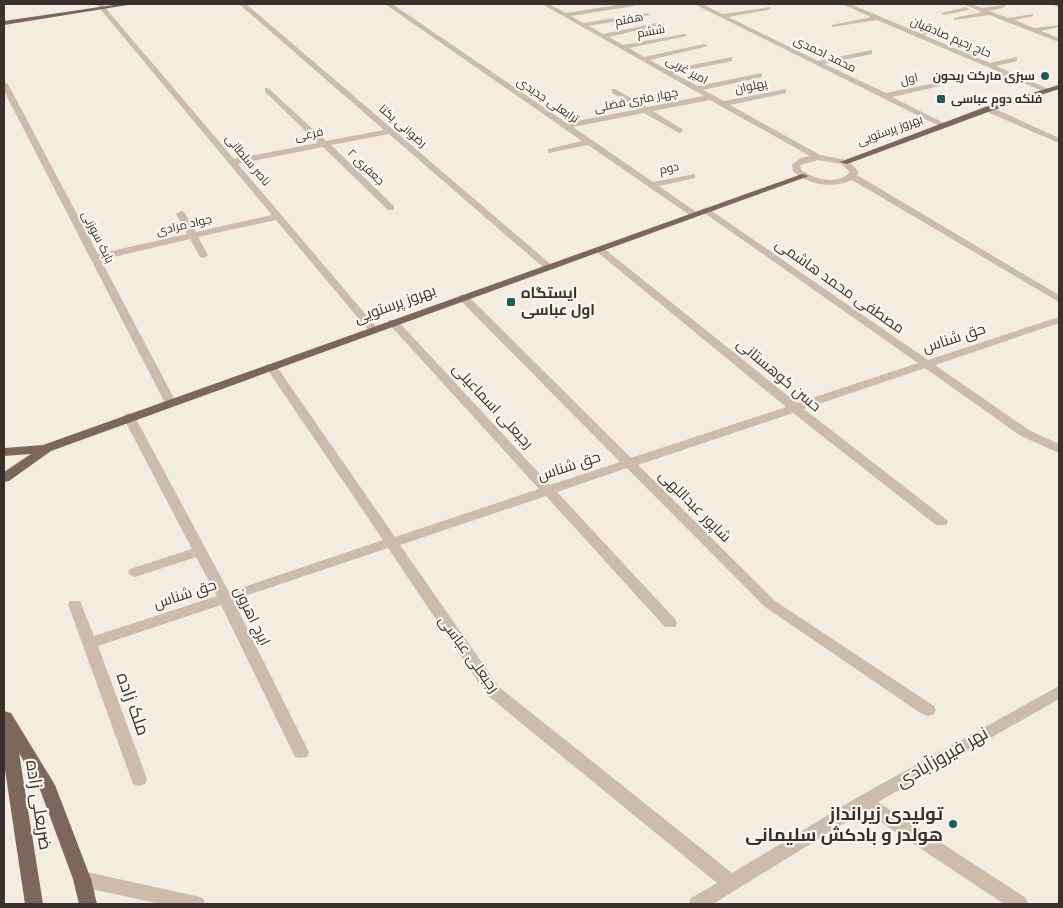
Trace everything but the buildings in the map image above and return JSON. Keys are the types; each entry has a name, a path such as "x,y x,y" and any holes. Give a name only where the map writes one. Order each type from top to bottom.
{"main road":[{"path":"4,23 101,6 131,4"},
{"name":"بهروز پرستویی","path":"844,162 988,109 1059,87"},
{"name":"بهروز پرستویی","path":"4,478 47,448 129,417 805,176"},
{"path":"4,452 47,448"},
{"path":"4,714 47,784 82,879 88,904"},
{"name":"ضربعلی زاده","path":"4,714 34,904"}],"street":[{"name":"رضوانی یکتا","path":"242,4 548,267"},
{"name":"ترابعلی جدیدی","path":"388,4 694,214"},
{"name":"امیر غربی","path":"545,4 818,158"},
{"path":"565,15 634,4"},
{"name":"محمد احمدی","path":"697,4 944,125"},
{"name":"حاج رحیم صادقیان","path":"845,4 1048,90"},
{"path":"966,4 1059,40"},
{"path":"1054,4 1059,6"},
{"name":"ناصر سلطانی","path":"101,6 373,329"},
{"path":"944,13 1003,6"},
{"path":"721,16 768,8"},
{"path":"956,19 982,10"},
{"path":"582,25 647,14"},
{"path":"1007,20 1031,16"},
{"path":"834,26 878,18"},
{"name":"هفتم","path":"602,36 661,24"},
{"path":"1034,30 1057,26"},
{"path":"917,34 939,29"},
{"name":"ششم","path":"622,47 684,36"},
{"path":"644,59 704,46"},
{"path":"817,63 869,52"},
{"path":"666,72 729,59"},
{"path":"990,65 1014,59"},
{"path":"989,80 1012,75"},
{"path":"696,89 759,76"},
{"name":"بابک سوزنی","path":"4,84 170,402"},
{"name":"اول","path":"885,96 937,84"},
{"name":"جعفری ۲","path":"268,90 391,208"},
{"path":"615,90 679,131"},
{"name":"پهلوان","path":"723,104 783,91"},
{"name":"چهار متری فضلی","path":"566,126 711,97"},
{"path":"988,109 1059,141"},
{"name":"فرعی","path":"233,162 390,131"},
{"path":"550,151 590,142"},
{"path":"852,176 855,172 852,166 844,162 818,158 804,160 796,164 797,170 805,176 831,181 852,176 1059,300"},
{"name":"دوم","path":"651,184 692,176"},
{"name":"مصطفی محمد هاشمی","path":"706,210 1025,433 1059,449"},
{"path":"181,214 203,255"},
{"name":"جواد مرادی","path":"95,258 279,216"},
{"name":"حسن کوهستانی","path":"599,248 795,408 941,522"},
{"name":"شاپور عبداللهی","path":"463,297 770,604 928,710"},
{"name":"حق شناس","path":"90,643 1059,320"},
{"name":"رجبعلی اسماعیلی","path":"393,322 670,623"},
{"name":"رجبعلی عباسی","path":"270,366 493,691 731,883"},
{"name":"ایرج اهرون","path":"129,417 225,598 301,752"},
{"path":"135,572 200,551"},
{"name":"ملک زاده","path":"75,604 140,779"},
{"name":"نهر فیروزآبادی","path":"698,904 864,802 1059,692"},
{"path":"864,802 1019,904"},
{"path":"82,879 196,904"}],"place":[{"name":"سبزی مارکت ریحون","path":"1045,76"},
{"name":"فلکه دوم عباسی","path":"941,99"},
{"name":"ایستگاه اول عباسی","path":"511,302"},
{"name":"تولیدی زیرانداز هولدر و بادکش سلیمانی","path":"953,824"}]}
